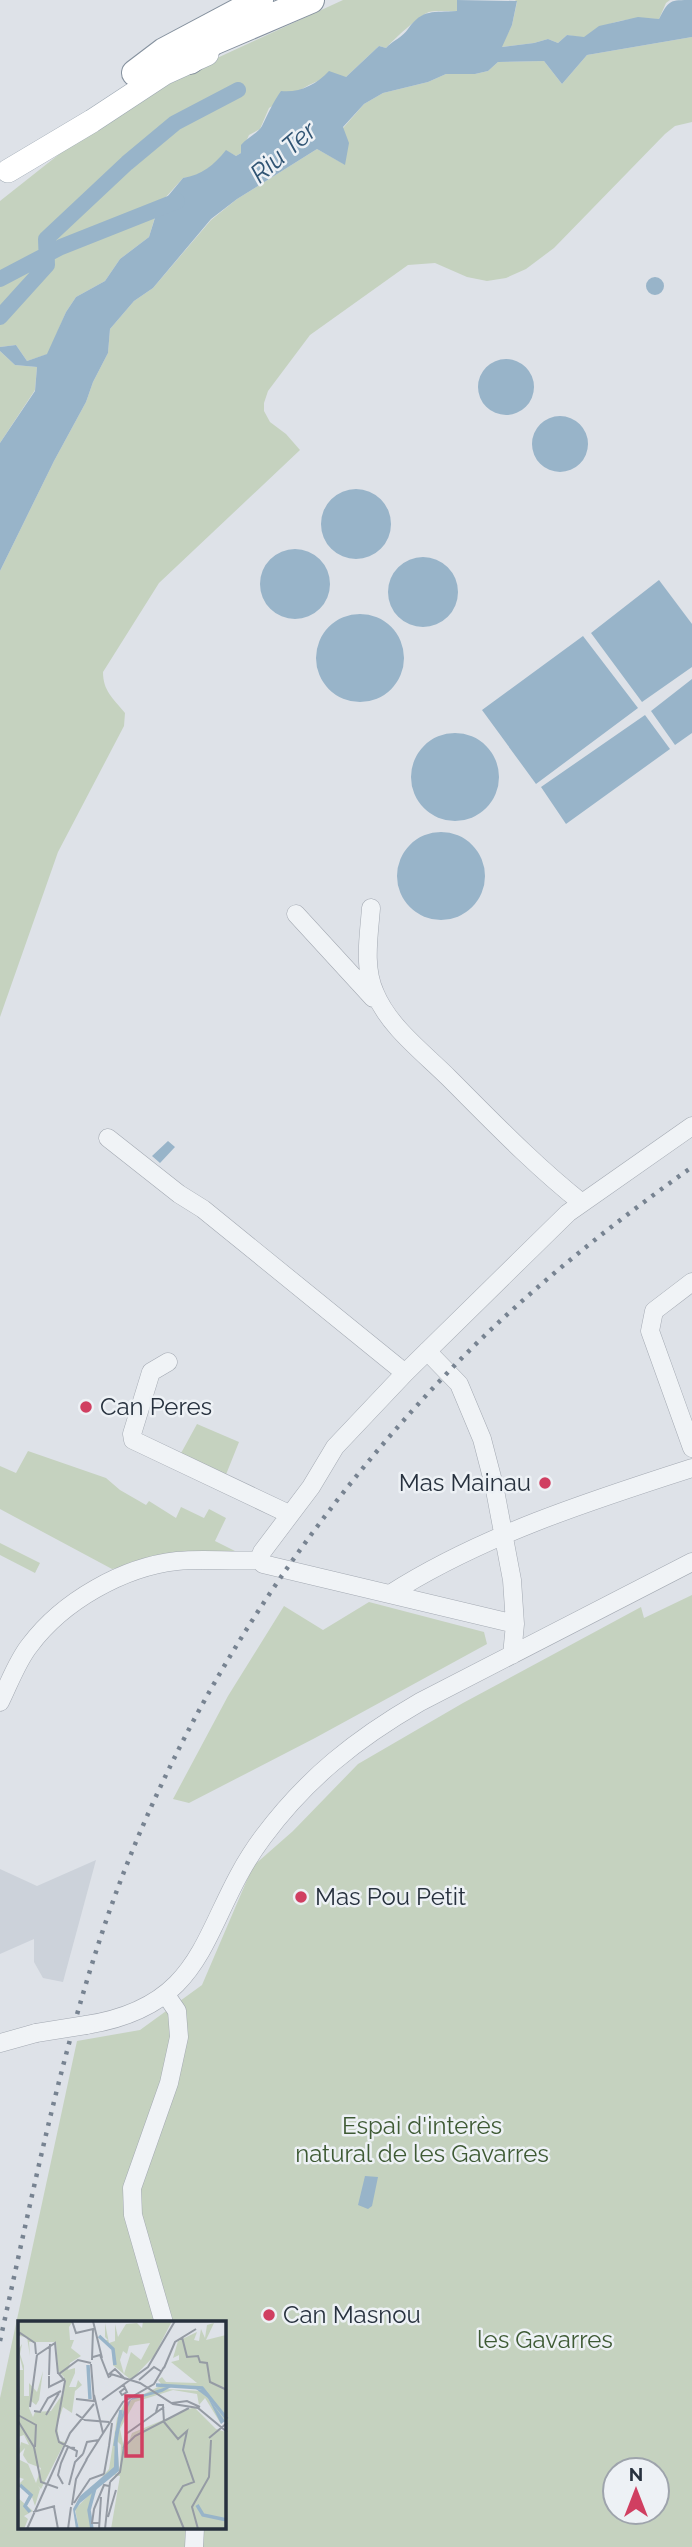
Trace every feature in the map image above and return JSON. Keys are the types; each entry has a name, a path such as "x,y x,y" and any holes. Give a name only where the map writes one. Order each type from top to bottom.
{"highway":[{"path":"135,73 164,51 260,0"},
{"path":"190,61 214,42 310,0"}],"main road":[{"path":"4,174 23,154 55,129 135,73 294,0"},
{"path":"4,174 165,73 328,0"}],"street":[{"path":"371,908 369,973 374,993 385,1011"},
{"path":"296,914 404,1033 519,1148 582,1203"},
{"path":"259,1560 261,1552 311,1487 335,1447 405,1373 582,1203 692,1126"},
{"path":"108,1138 207,1213 405,1373"},
{"path":"390,1594 457,1557 503,1537 691,1469 692,1449 650,1331 654,1311 692,1282"},
{"path":"427,1352 459,1384 482,1439 494,1485 514,1598 512,1655"},
{"path":"168,1362 151,1372 132,1434 133,1440 289,1514"},
{"path":"0,1702 26,1649 63,1611 98,1589 137,1571 164,1563 209,1559 239,1562 259,1560 263,1564 303,1575 515,1624"},
{"path":"0,2043 131,2014 166,1994 187,1975 196,1961 232,1888 261,1840 318,1774 344,1751 388,1720 692,1562"},
{"path":"163,2321 133,2215 132,2188 169,2083 179,2036 177,2011 166,1994"}],"shaded area":[{"path":"96,1860 63,1982 43,1978 34,1962 34,1939 0,1954 0,1869 37,1886"}],"green space":[{"path":"343,0 457,0 457,11 432,11 425,14 386,48 379,46 346,77 320,80 269,108 260,129 249,135 241,153 236,156 226,151 218,161 198,176 183,178 165,198 149,237 120,259 105,281 76,297 66,312 48,354 27,361 16,345 0,347 0,201 91,129 189,71"},
{"path":"515,0 670,0 659,19 620,21 601,27 584,38 567,35 558,43 548,39 501,47 512,25 517,2"},
{"path":"692,37 692,122 675,126 665,134 554,248 526,269 506,278 487,281 467,277 435,263 408,265 310,335 268,391 264,411 270,422 286,434 300,450 159,583 103,672 107,689 125,713 124,726 58,852 0,1017 0,571 86,402 108,353 110,329 134,301 153,288 211,220 237,199 317,149 344,164 343,128 364,104 383,93 428,82 446,74 488,71 498,62 544,61 562,84 587,55"},
{"path":"0,351 15,365 37,367 35,390 0,443"},
{"path":"197,1424 239,1442 225,1477 180,1455"},
{"path":"28,1451 106,1478 120,1490 146,1505 149,1501 176,1518 181,1507 204,1518 209,1509 226,1518 215,1541 235,1551 233,1555 201,1553 172,1556 112,1569 0,1509 0,1466 16,1473"},
{"path":"0,1543 40,1563 35,1573 0,1555"},
{"name":"Espai d'interès natural de les Gavarres","path":"692,1595 692,2547 0,2547 0,2398 77,2041 140,2030 202,1985 253,1866 293,1831 358,1764 463,1703 641,1607 644,1618"},
{"path":"369,1602 484,1632 487,1644 189,1803 173,1799 228,1696 284,1606 323,1630"}],"water":[{"name":"Riu Ter","path":"457,0 517,1 512,25 502,47 548,39 558,43 567,35 584,37 599,26 638,17 659,19 671,2 679,0 692,0 692,37 587,55 562,84 544,61 498,62 488,71 446,74 428,82 383,93 364,104 343,127 349,143 345,165 317,149 237,199 211,219 153,288 134,301 110,329 108,353 86,402 0,571 0,443 35,391 37,367 15,365 0,351 0,347 16,345 27,361 47,354 66,312 76,297 105,281 120,259 149,237 158,208 183,178 207,168 226,150 236,156 241,153 241,145 260,129 281,91 307,87 329,71 346,77 379,46 386,48 424,15 457,11"},
{"path":"651,277 659,277 664,286 662,293 651,295 646,290 646,282"},
{"path":"501,359 511,359 526,367 532,376 532,398 526,407 511,415 501,415 483,403 478,392 478,382 490,364"},
{"path":"560,416 571,418 580,424 586,433 586,455 580,464 571,470 560,472 549,470 540,464 534,455 532,444 534,433 540,424 549,418"},
{"path":"363,489 376,495 385,504 389,510 389,538 381,549 370,557 349,559 331,549 323,538 321,517 331,499 342,491"},
{"path":"288,549 302,549 315,555 324,564 330,584 328,597 320,609 302,619 288,619 275,613 266,604 260,591 260,577 266,564 275,555"},
{"path":"423,557 442,563 452,573 458,592 452,611 442,621 423,627 404,621 394,611 388,592 394,573 404,563"},
{"path":"659,580 692,624 692,667 642,702 591,633"},
{"path":"360,614 377,618 391,627 400,641 404,658 400,675 391,689 377,698 360,702 343,698 329,689 320,675 316,658 320,641 329,627 343,618"},
{"path":"583,636 638,708 536,784 482,710"},
{"path":"692,679 692,733 675,745 651,711"},
{"path":"645,715 670,749 566,824 541,787"},
{"path":"455,733 472,737 486,746 495,760 499,777 495,794 486,808 472,817 455,821 438,817 424,808 415,794 411,777 415,760 424,746 438,737"},
{"path":"441,832 466,839 478,851 485,876 478,901 466,913 441,920 416,913 404,901 397,876 404,851 416,839"},
{"path":"168,1141 175,1147 160,1163 152,1156"},
{"path":"365,2176 378,2177 372,2206 368,2209 358,2205"}],"waterway":[{"path":"0,317 47,265 46,239 127,163 175,123 238,90"},
{"path":"0,279 61,247 177,201"}],"railway":[{"path":"0,2341 47,2131 105,1924 134,1846 206,1697 295,1557 345,1490 398,1427 454,1366 539,1286 692,1167"}],"place":[{"name":"Can Peres","path":"86,1407"},
{"name":"Mas Mainau","path":"545,1483"},
{"name":"Mas Pou Petit","path":"301,1897"},
{"name":"Can Masnou","path":"269,2315"}],"park label":[{"name":"les Gavarres","path":"545,2340"}]}
